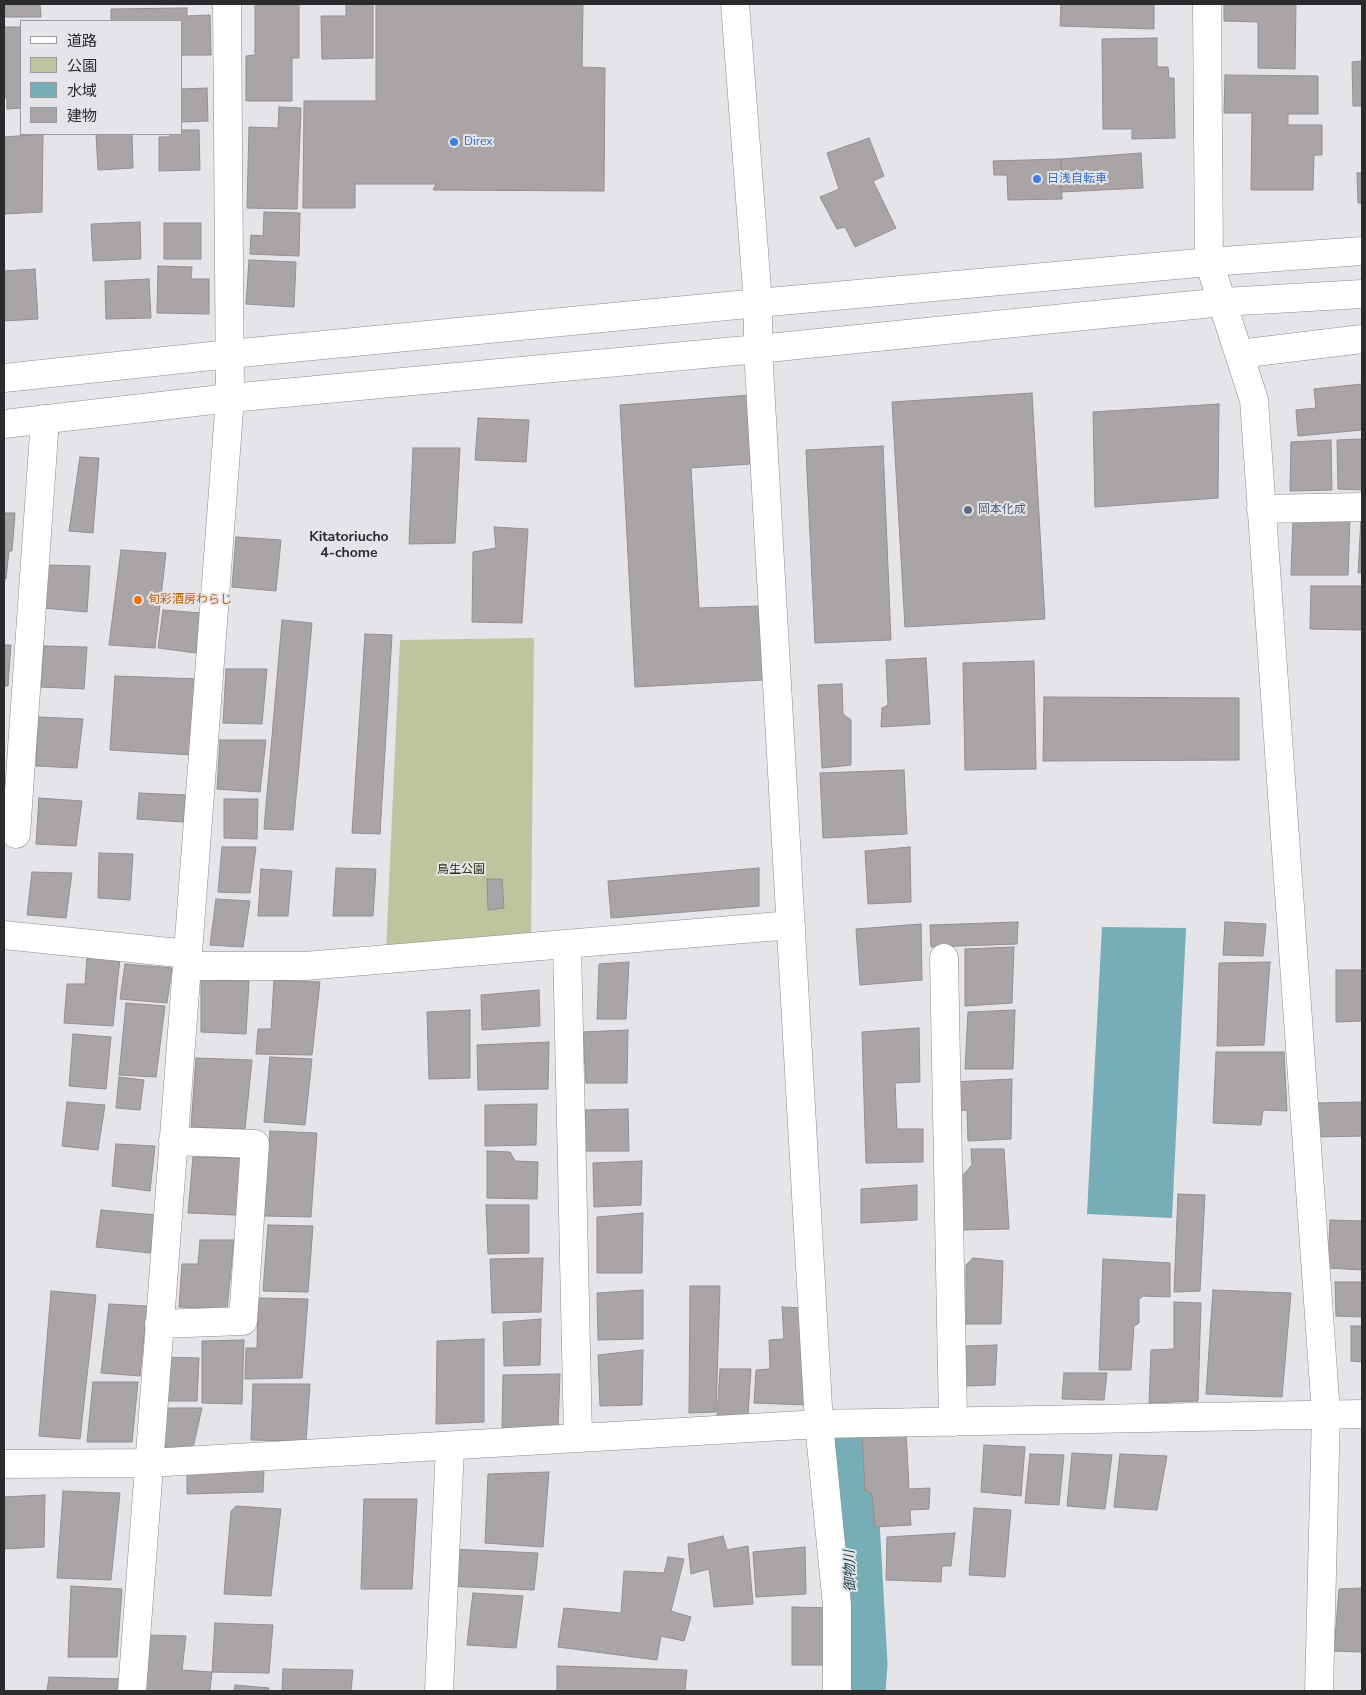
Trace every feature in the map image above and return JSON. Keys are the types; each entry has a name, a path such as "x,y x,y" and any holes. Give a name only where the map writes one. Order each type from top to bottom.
{"street":[{"path":"132,1691 230,398 227,4"},
{"path":"735,4 758,302 758,349 819,1424 837,1605 837,1691"},
{"path":"1207,4 1209,262 1254,400 1326,1414 1319,1691"},
{"path":"4,378 758,302 1209,262 1362,251"},
{"path":"4,424 230,398 758,349 1223,302 1362,294"},
{"path":"1239,354 1362,339"},
{"path":"16,834 45,419"},
{"path":"1262,509 1362,507"},
{"path":"4,935 187,960 305,966 791,926"},
{"path":"567,944 578,1438"},
{"path":"944,958 953,1422"},
{"path":"159,1324 243,1321 255,1144 173,1141"},
{"path":"4,1464 148,1463 819,1424 1362,1414"},
{"path":"440,1691 450,1446"}],"green space":[{"name":"鳥生公園","path":"534,638 531,936 386,951 400,640"}],"water":[{"path":"1102,927 1186,928 1172,1218 1087,1214"}],"building":[{"path":"4,4 40,4 41,17 4,17"},
{"path":"255,4 299,4 299,58 292,58 292,101 246,101 246,56 255,55"},
{"path":"346,4 373,4 373,58 322,59 321,16 346,16"},
{"name":"Direx","path":"376,4 583,4 582,67 605,68 604,191 433,190 436,184 355,184 355,208 303,208 304,101 376,101"},
{"path":"1061,4 1154,4 1154,29 1060,26"},
{"path":"1224,4 1296,4 1295,69 1258,68 1258,22 1224,21"},
{"path":"187,8 187,16 210,15 211,55 182,55 182,20 111,20 111,9"},
{"path":"4,27 20,27 20,108 7,109 7,98 4,98"},
{"path":"1157,38 1157,67 1168,67 1169,78 1174,78 1175,138 1132,139 1132,129 1103,129 1102,39"},
{"path":"1362,61 1362,106 1353,106 1352,62"},
{"path":"1225,75 1318,76 1318,114 1288,114 1288,125 1322,125 1322,155 1314,155 1313,190 1251,190 1252,113 1224,113"},
{"path":"207,88 208,121 182,122 182,89"},
{"path":"279,107 301,108 297,209 247,208 249,127 278,128"},
{"path":"182,130 199,130 200,170 159,171 159,137 170,137 170,135 182,135"},
{"path":"43,135 42,212 4,213 4,137"},
{"path":"96,135 132,135 133,168 98,170"},
{"path":"869,138 884,176 873,181 896,228 855,247 845,227 837,229 820,197 839,189 827,153"},
{"path":"1141,153 1143,188 1061,192 1061,159"},
{"path":"1061,159 1062,199 1008,200 1007,175 994,175 993,161"},
{"path":"1357,173 1362,173 1362,203 1358,203"},
{"path":"264,212 300,213 299,256 250,254 251,235 263,236"},
{"path":"140,222 141,259 93,261 91,224"},
{"path":"164,223 201,223 201,259 164,259"},
{"path":"249,260 296,262 294,307 246,304"},
{"path":"158,266 192,267 191,279 209,279 209,314 157,313"},
{"path":"35,269 38,319 4,321 4,271"},
{"path":"149,279 151,318 106,319 105,281"},
{"path":"1362,384 1362,430 1298,436 1296,410 1316,408 1314,389"},
{"name":"岡本化成","path":"1032,393 1045,619 905,627 892,402"},
{"path":"750,395 750,464 691,468 699,608 759,606 763,680 635,687 620,405"},
{"path":"1219,404 1218,498 1095,507 1093,412"},
{"path":"478,418 529,420 526,462 475,460"},
{"path":"1362,439 1362,490 1338,489 1337,440"},
{"path":"1331,440 1332,490 1290,491 1291,442"},
{"path":"883,446 891,640 815,643 806,450"},
{"path":"413,448 460,448 455,543 409,544"},
{"path":"80,457 99,458 93,533 69,531"},
{"path":"4,513 15,513 12,551 9,551 6,579 4,578"},
{"path":"1361,518 1362,573 1358,573"},
{"path":"1293,519 1350,519 1348,575 1291,575"},
{"path":"494,527 528,529 522,623 472,622 473,552 496,548"},
{"path":"236,537 281,540 276,591 232,587"},
{"path":"121,550 166,553 155,648 109,645"},
{"path":"46,565 90,566 87,612 43,608"},
{"path":"1311,586 1362,586 1362,630 1310,629"},
{"path":"163,610 201,613 196,653 158,648"},
{"path":"282,620 312,623 293,830 264,829"},
{"path":"365,634 392,635 380,834 352,833"},
{"path":"4,645 11,645 8,686 4,686"},
{"path":"44,646 87,647 84,689 41,687"},
{"path":"926,658 930,724 881,727 882,708 888,705 886,660"},
{"path":"1034,661 1036,769 965,770 963,663"},
{"path":"226,669 267,669 262,724 223,723"},
{"path":"115,676 199,679 192,755 110,750"},
{"path":"842,684 843,714 851,720 851,765 822,768 818,685"},
{"path":"1044,697 1239,698 1239,760 1043,761"},
{"path":"38,717 83,719 77,768 36,766"},
{"path":"220,740 266,740 260,792 217,789"},
{"path":"904,770 907,834 823,838 820,773"},
{"path":"139,793 186,795 183,822 137,819"},
{"path":"39,798 82,801 76,846 36,844"},
{"path":"224,799 258,799 257,839 224,838"},
{"path":"222,847 256,847 250,893 218,892"},
{"path":"910,847 911,902 868,904 865,851"},
{"path":"99,853 133,854 130,900 98,898"},
{"path":"336,868 376,869 373,916 333,916"},
{"path":"759,868 759,906 611,918 608,881"},
{"path":"261,869 292,871 288,916 258,916"},
{"path":"32,872 72,873 66,918 27,915"},
{"path":"487,879 502,879 504,908 488,910"},
{"path":"216,899 250,901 243,947 210,945"},
{"path":"1018,922 1017,944 931,947 930,925"},
{"path":"1225,922 1266,924 1263,956 1223,955"},
{"path":"921,924 922,980 860,985 856,929"},
{"path":"1014,947 1012,1003 965,1006 965,949"},
{"path":"87,956 120,958 113,1026 64,1023 67,984 85,984"},
{"path":"629,962 626,1019 597,1019 599,964"},
{"path":"1270,962 1264,1045 1217,1046 1219,963"},
{"path":"125,964 172,968 167,1003 120,999"},
{"path":"1336,970 1362,970 1362,1021 1336,1022"},
{"path":"201,980 249,981 246,1034 201,1032"},
{"path":"274,980 320,982 312,1055 256,1054 258,1029 271,1029"},
{"path":"539,990 540,1026 482,1030 481,995"},
{"path":"126,1003 165,1006 156,1077 119,1075"},
{"path":"470,1010 470,1078 429,1079 427,1012"},
{"path":"1015,1010 1013,1069 965,1069 968,1012"},
{"path":"919,1028 920,1082 895,1083 897,1129 923,1129 923,1162 866,1163 862,1032"},
{"path":"628,1030 627,1083 586,1083 583,1032"},
{"path":"73,1034 111,1037 106,1089 69,1086"},
{"path":"549,1042 548,1089 478,1090 477,1045"},
{"path":"1216,1052 1284,1052 1287,1111 1263,1110 1261,1125 1213,1123"},
{"path":"270,1057 312,1059 305,1125 264,1122"},
{"path":"196,1058 252,1060 245,1129 191,1127"},
{"path":"119,1077 144,1080 140,1110 116,1108"},
{"path":"1012,1079 1011,1139 968,1141 967,1110 953,1112 953,1082"},
{"path":"67,1102 105,1105 98,1150 62,1146"},
{"path":"1362,1102 1362,1136 1317,1137 1318,1103"},
{"path":"537,1104 536,1145 485,1146 485,1105"},
{"path":"628,1109 629,1151 585,1151 585,1110"},
{"path":"270,1131 317,1133 311,1217 264,1216"},
{"path":"116,1144 155,1146 150,1191 112,1186"},
{"path":"971,1149 1004,1149 1009,1229 959,1230 963,1175 972,1165"},
{"path":"487,1151 510,1152 515,1161 538,1162 537,1199 487,1198"},
{"path":"193,1157 241,1158 236,1215 188,1213"},
{"path":"642,1161 641,1205 594,1207 593,1163"},
{"path":"917,1185 917,1220 861,1223 861,1189"},
{"path":"1178,1194 1205,1195 1200,1291 1174,1292"},
{"path":"486,1205 529,1205 529,1253 488,1254"},
{"path":"101,1210 156,1215 150,1253 96,1247"},
{"path":"643,1213 642,1273 597,1273 597,1217"},
{"path":"1330,1220 1362,1221 1362,1270 1328,1268"},
{"path":"268,1225 313,1226 308,1292 263,1291"},
{"path":"200,1240 234,1240 227,1309 179,1307 182,1264 198,1264"},
{"path":"543,1258 541,1312 492,1313 490,1259"},
{"path":"973,1258 1003,1261 1001,1324 966,1324 966,1265"},
{"path":"1103,1259 1170,1263 1170,1297 1143,1296 1139,1299 1139,1323 1134,1326 1131,1370 1099,1370"},
{"path":"1335,1282 1362,1282 1362,1317 1336,1316"},
{"path":"690,1286 720,1286 716,1412 689,1413"},
{"path":"643,1290 643,1339 598,1340 597,1293"},
{"path":"1213,1290 1291,1293 1282,1397 1206,1394"},
{"path":"51,1291 96,1295 80,1439 39,1436"},
{"path":"258,1298 308,1299 302,1378 245,1379 246,1348 257,1348"},
{"path":"1174,1302 1201,1303 1198,1401 1149,1403 1151,1350 1174,1349"},
{"path":"109,1304 147,1306 140,1376 101,1373"},
{"path":"782,1307 808,1308 807,1405 754,1403 756,1370 770,1369 769,1340 784,1339"},
{"path":"541,1319 540,1365 504,1366 503,1322"},
{"path":"1351,1326 1362,1326 1362,1362 1351,1361"},
{"path":"484,1339 484,1422 436,1424 437,1341"},
{"path":"244,1340 242,1404 202,1403 202,1341"},
{"path":"997,1345 995,1385 964,1386 963,1346"},
{"path":"643,1350 642,1405 600,1406 598,1355"},
{"path":"164,1357 199,1358 197,1401 162,1401"},
{"path":"720,1369 751,1369 748,1415 717,1417"},
{"path":"1064,1373 1107,1373 1104,1400 1062,1399"},
{"path":"560,1374 558,1427 502,1428 503,1375"},
{"path":"93,1382 138,1382 132,1442 87,1442"},
{"path":"253,1384 310,1384 306,1441 251,1440"},
{"path":"162,1408 202,1408 193,1448 161,1447"},
{"path":"906,1429 909,1489 930,1488 929,1509 910,1510 911,1525 875,1527 872,1494 865,1491 862,1432"},
{"path":"984,1445 1025,1447 1021,1496 981,1492"},
{"path":"1072,1453 1112,1455 1105,1509 1067,1506"},
{"path":"1030,1454 1064,1455 1059,1505 1025,1503"},
{"path":"1120,1454 1167,1456 1157,1510 1114,1507"},
{"path":"264,1469 263,1492 187,1494 187,1471"},
{"path":"549,1472 543,1547 485,1543 488,1474"},
{"path":"63,1491 120,1493 111,1580 57,1578"},
{"path":"45,1495 44,1547 4,1549 4,1497"},
{"path":"364,1499 417,1499 412,1589 361,1589"},
{"path":"236,1506 281,1509 271,1596 224,1594 231,1511"},
{"path":"974,1508 1011,1510 1005,1577 969,1575"},
{"path":"955,1533 951,1566 942,1566 941,1582 886,1580 887,1537"},
{"path":"723,1536 727,1550 748,1546 753,1604 714,1607 709,1569 691,1574 688,1544"},
{"path":"805,1547 806,1594 756,1597 753,1552"},
{"path":"450,1549 538,1553 534,1590 447,1586"},
{"path":"668,1557 684,1559 671,1611 691,1617 684,1641 661,1636 657,1660 558,1647 564,1608 621,1613 624,1571 664,1573"},
{"path":"71,1586 122,1589 117,1657 68,1657"},
{"path":"1362,1588 1362,1652 1334,1651 1339,1589"},
{"path":"473,1593 523,1596 516,1648 467,1645"},
{"path":"792,1607 832,1608 829,1665 792,1665"},
{"path":"215,1623 273,1625 269,1673 212,1672"},
{"path":"146,1635 186,1636 182,1670 212,1672 210,1691 142,1691"},
{"path":"557,1666 687,1670 685,1691 557,1691"},
{"path":"283,1669 353,1670 351,1691 282,1691"},
{"path":"49,1677 121,1679 120,1691 47,1691"},
{"path":"235,1685 269,1688 268,1691 234,1691"}],"waterway":[{"name":"御物川","path":"846,1451 858,1664 856,1691"}],"place":[{"name":"Direx","path":"454,142"},
{"name":"日浅自転車","path":"1037,179"},
{"name":"岡本化成","path":"968,510"},
{"name":"旬彩酒房わらじ","path":"138,600"}],"district":[{"name":"Kitatoriucho 4-chome","path":"349,546"}]}
